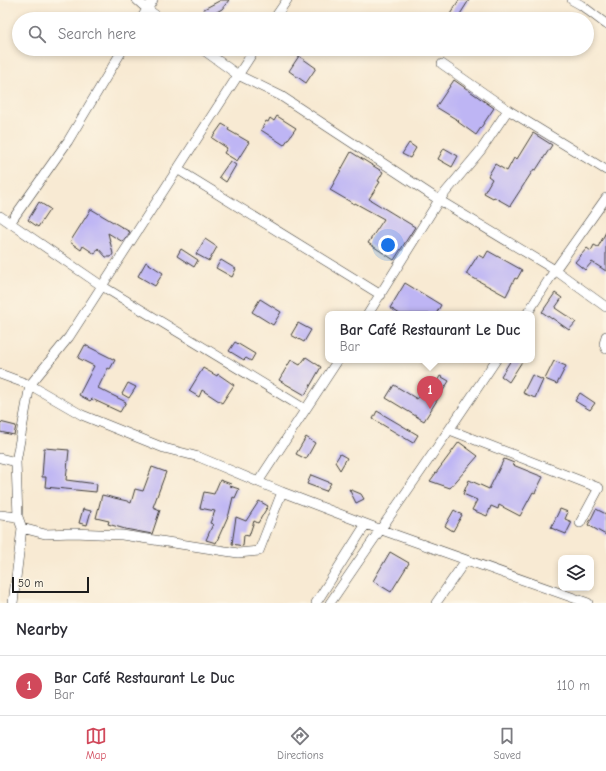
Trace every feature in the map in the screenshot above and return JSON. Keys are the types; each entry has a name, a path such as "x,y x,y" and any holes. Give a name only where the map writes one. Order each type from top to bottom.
{"street":[{"path":"137,0 151,12"},
{"path":"145,12 153,0"},
{"path":"279,12 287,0"},
{"path":"572,0 583,3 593,12"},
{"path":"594,13 606,24"},
{"path":"10,223 68,141 120,56"},
{"path":"212,56 238,75 281,96 439,200 555,270 606,307"},
{"path":"13,603 22,528 18,517 16,462 30,386 69,337 250,56"},
{"path":"442,64 508,110 606,170"},
{"path":"370,311 439,200 481,150 508,110"},
{"path":"177,169 381,295"},
{"path":"528,311 606,198"},
{"path":"0,216 102,286 305,409"},
{"path":"606,336 604,344 606,349"},
{"path":"258,482 336,363"},
{"path":"330,603 379,529 450,430 494,363"},
{"path":"0,374 30,386 82,415 164,448 199,458 379,529 588,603"},
{"path":"450,430 599,488 580,523"},
{"path":"0,458 16,462"},
{"path":"22,528 45,534 74,533 122,535 238,553 259,551 282,492"},
{"path":"0,515 18,517"},
{"path":"316,603 366,524"},
{"path":"436,603 466,560"}],"building":[{"path":"221,0 229,0 222,9 217,12 206,12 204,9"},
{"path":"459,0 469,0 461,12 451,12"},
{"path":"299,56 316,68 306,83 289,71"},
{"path":"454,80 494,108 476,135 458,122 459,121 436,107"},
{"path":"277,116 296,128 284,145 261,130 266,121 268,122 270,118 274,121"},
{"path":"222,124 229,128 228,130 249,142 237,161 224,153 227,148 212,138"},
{"path":"533,133 552,145 536,170 534,169 510,206 484,193 492,179 488,176 495,164 507,171 514,158 517,159"},
{"path":"409,143 416,148 410,158 402,154"},
{"path":"444,148 458,156 452,167 438,159"},
{"path":"351,152 383,172 378,181 380,182 369,199 415,227 394,260 368,243 384,219 330,190"},
{"path":"230,161 236,165 226,182 219,177"},
{"path":"39,202 50,209 38,227 28,220"},
{"path":"91,209 130,232 123,242 108,233 113,254 111,257 106,257 98,248 95,254 83,246 81,250 70,242"},
{"path":"606,232 606,271 592,262 585,270 575,262 587,248 591,251 594,245 598,247"},
{"path":"205,239 217,247 209,261 196,254"},
{"path":"181,249 198,260 194,267 177,256"},
{"path":"488,251 522,270 517,279 515,278 506,296 466,274 478,255 484,258"},
{"path":"221,260 236,269 232,277 216,268"},
{"path":"146,262 163,273 155,286 138,276"},
{"path":"405,283 441,305 438,311 395,311 390,308"},
{"path":"555,293 562,298 555,308 576,322 569,330 542,312"},
{"path":"260,299 281,312 273,325 252,312"},
{"path":"298,323 311,330 304,342 291,335"},
{"path":"235,342 255,354 251,361 246,358 244,360 229,351"},
{"path":"85,345 115,360 110,369 108,368 98,388 126,402 120,412 92,399 90,401 79,395 94,366 78,358"},
{"path":"306,357 321,367 305,395 279,380 291,360 300,365"},
{"path":"554,361 566,366 557,384 545,379"},
{"path":"509,363 521,363 509,382 501,376"},
{"path":"203,368 217,376 218,374 234,385 222,403 202,390 199,397 189,391"},
{"path":"532,375 543,380 535,398 523,393"},
{"path":"440,376 449,381 424,421 386,398 394,385 417,399 424,388 431,393"},
{"path":"128,383 136,387 129,398 122,394"},
{"path":"580,393 595,403 590,410 575,401"},
{"path":"377,411 418,435 413,443 373,419"},
{"path":"0,422 16,426 14,435 0,432"},
{"path":"306,437 315,443 306,459 296,454"},
{"path":"459,442 478,456 450,488 430,481"},
{"path":"44,448 69,450 66,480 97,484 96,492 45,487 46,477 42,477"},
{"path":"340,454 347,458 340,470 335,462"},
{"path":"504,459 514,463 513,465 543,477 535,493 533,492 520,516 499,505 498,509 491,506 487,516 472,510 477,500 463,494 469,480 489,489"},
{"path":"152,467 166,472 153,507 160,510 152,534 125,529 108,524 109,521 96,518 102,495 131,503 135,489 143,491"},
{"path":"311,475 331,483 326,491 307,484"},
{"path":"220,480 239,489 235,498 233,497 229,514 216,543 206,540 213,524 210,523 215,511 200,508 204,492 214,494"},
{"path":"349,489 361,494 364,499 356,503"},
{"path":"259,501 268,506 258,523 254,521 249,536 244,535 243,546 232,544 236,517 246,521"},
{"path":"83,509 91,511 87,525 79,523"},
{"path":"560,509 568,512 565,519 572,522 566,534 551,528"},
{"path":"596,509 606,514 606,535 588,525"},
{"path":"454,510 462,515 453,531 445,526"},
{"path":"390,552 409,563 391,592 373,581"}],"place":[{"name":"Bar Café Restaurant Le Duc","path":"430,409"}]}
